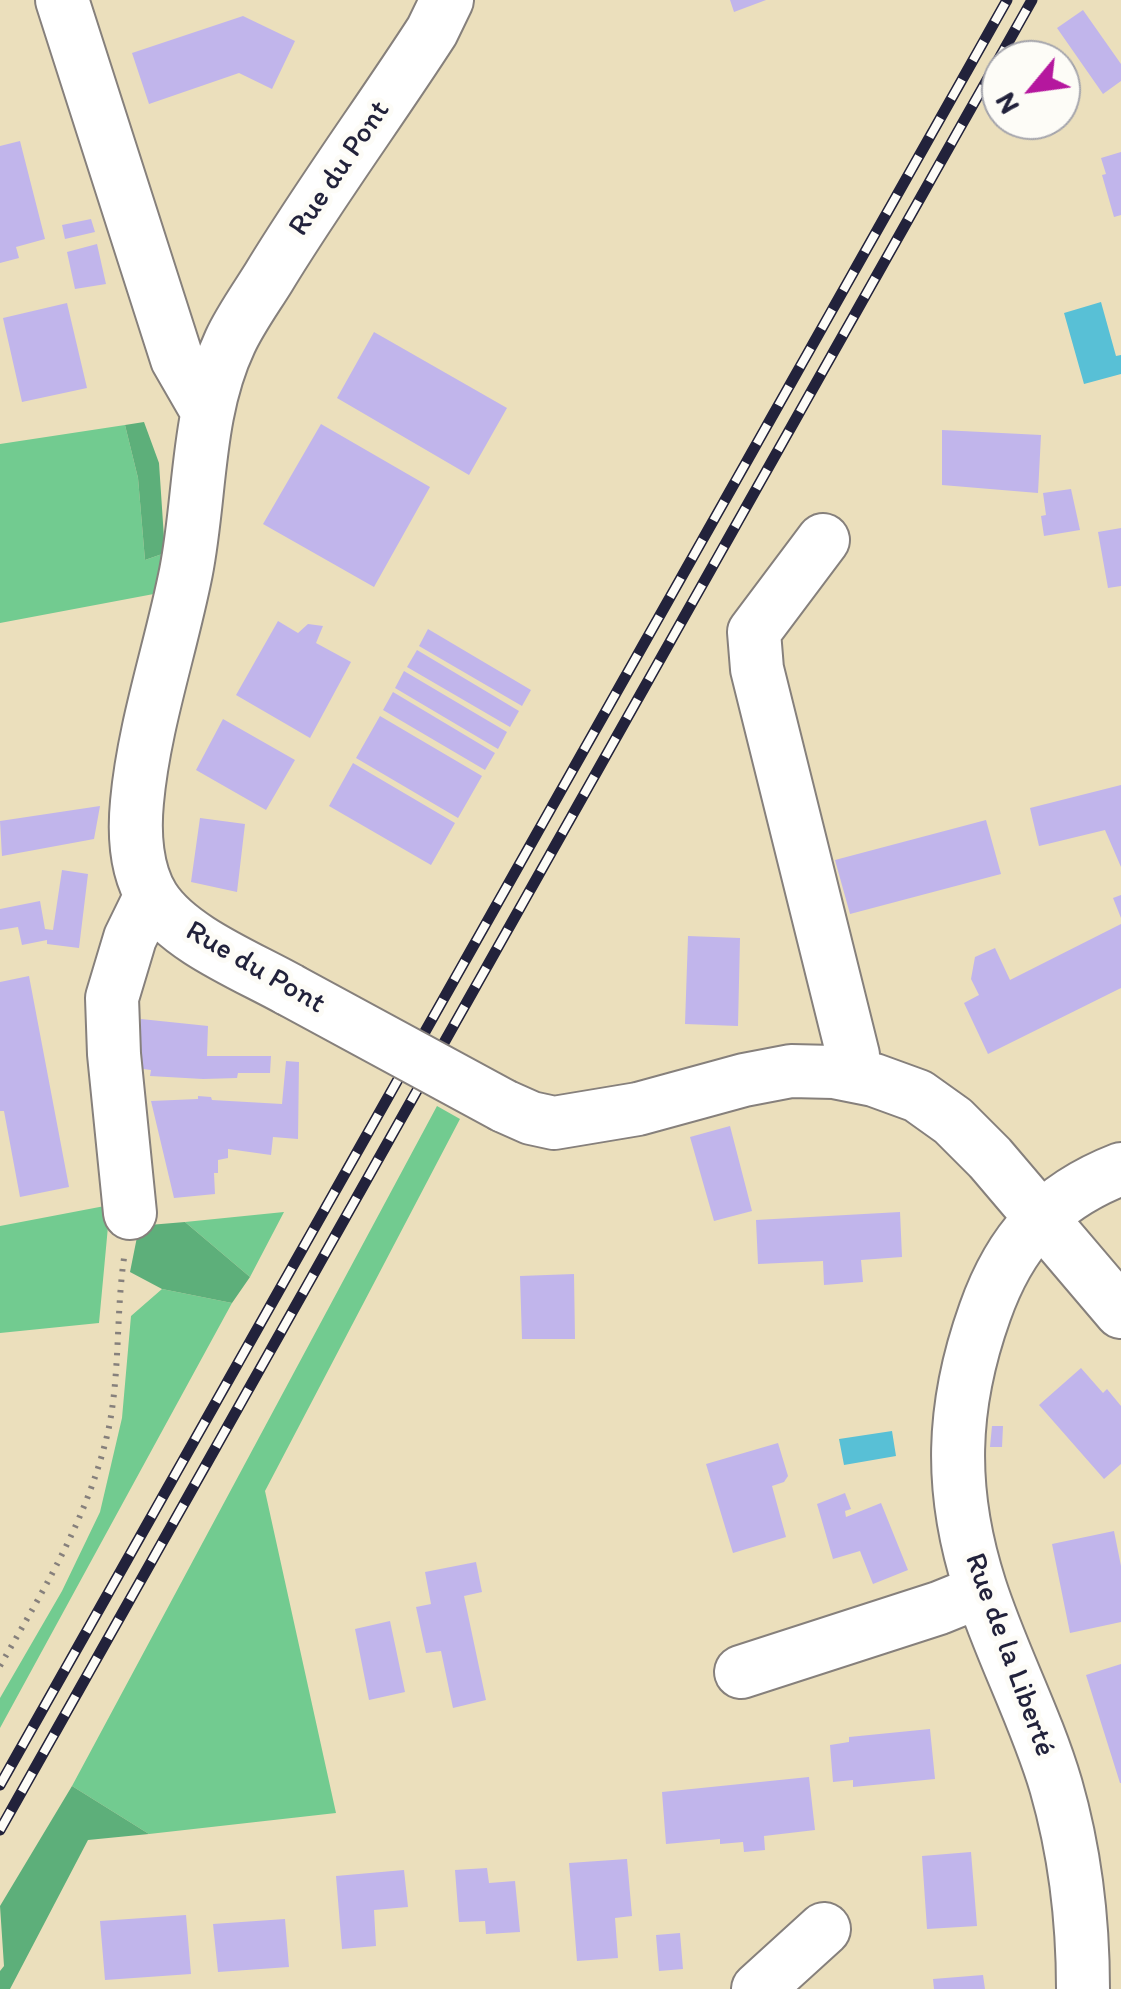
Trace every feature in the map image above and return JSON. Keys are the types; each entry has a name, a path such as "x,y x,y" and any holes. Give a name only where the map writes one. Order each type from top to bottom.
{"street":[{"path":"62,0 176,359 207,411"},
{"name":"Rue du Pont","path":"446,0 432,30 290,242 230,342 207,411 187,569 136,806 139,858 151,896 166,916 191,935 504,1106 554,1124 587,1120 791,1072 834,1072 918,1096 954,1121 990,1158 1121,1312"},
{"path":"823,540 754,632 757,669 853,1054 852,1076"},
{"path":"130,1213 112,998 130,938 151,896"},
{"path":"1040,1218 1121,1169"},
{"name":"Rue de la Liberté","path":"1040,1218 1014,1248 995,1284 976,1338 961,1398 958,1493 981,1591 1040,1735 1057,1791 1076,1871 1084,1989"},
{"path":"741,1672 981,1591"},
{"path":"758,1989 824,1929"}],"path":[{"path":"0,1666 58,1564 92,1490 109,1426 130,1213"}],"green space":[{"path":"144,422 159,463 165,553 145,560 138,478 125,425"},
{"path":"125,425 138,478 145,560 165,553 159,593 0,623 0,444"},
{"path":"437,1106 460,1119 265,1491 336,1813 149,1834 72,1786"},
{"path":"110,1205 99,1323 0,1333 0,1226"},
{"path":"284,1212 250,1277 185,1222"},
{"path":"185,1222 250,1277 232,1303 162,1289 130,1272 137,1237 149,1225"},
{"path":"162,1289 232,1303 0,1728 0,1698 62,1591 100,1512 122,1418 131,1316"},
{"path":"72,1786 149,1834 88,1840 10,1989 0,1989 0,1971 4,1966 0,1906"}],"water":[{"path":"1101,302 1116,356 1121,355 1121,374 1084,384 1064,313"},
{"path":"892,1431 896,1456 844,1465 839,1439"}],"building":[{"path":"730,0 766,0 734,12"},
{"path":"1083,10 1121,64 1121,81 1103,94 1081,62 1081,40 1065,40 1057,28"},
{"path":"243,16 295,41 272,89 239,73 149,104 132,53"},
{"path":"20,141 45,239 16,247 19,258 0,263 0,146"},
{"path":"1121,152 1121,215 1114,217 1101,158"},
{"path":"91,219 95,232 65,239 62,225"},
{"path":"97,244 106,284 75,289 67,252"},
{"path":"67,303 87,388 22,402 3,318"},
{"path":"374,332 507,408 469,475 337,398"},
{"path":"321,424 430,487 374,587 263,524"},
{"path":"942,430 1041,435 1038,493 942,485"},
{"path":"1071,489 1080,530 1044,536 1043,493"},
{"path":"1121,528 1121,586 1108,588 1098,532"},
{"path":"278,621 298,633 308,624 323,626 316,643 351,662 310,738 236,695"},
{"path":"428,629 531,690 522,706 419,646"},
{"path":"417,650 519,711 510,727 407,667"},
{"path":"404,671 507,732 498,749 395,688"},
{"path":"393,692 495,753 485,770 383,710"},
{"path":"380,716 482,776 458,818 356,758"},
{"path":"223,719 295,760 266,810 196,770"},
{"path":"353,763 455,823 431,865 329,806"},
{"path":"1121,785 1121,867 1105,830 1039,846 1030,808"},
{"path":"100,806 94,839 2,856 0,821"},
{"path":"200,818 245,824 237,892 191,882"},
{"path":"986,820 1001,874 850,914 835,860"},
{"path":"62,870 88,874 79,948 47,944 47,940 22,945 18,927 0,930 0,909 40,901 45,929 53,930"},
{"path":"1121,895 1121,918 1113,898"},
{"path":"1121,924 1121,988 988,1054 964,1003 979,995 971,979 975,957 995,948 1010,980"},
{"path":"688,936 740,938 738,1026 685,1024"},
{"path":"29,976 69,1187 20,1197 4,1111 0,1111 0,982"},
{"path":"141,1019 208,1026 207,1056 271,1056 270,1073 203,1079 150,1076 151,1070 136,1068"},
{"path":"286,1061 299,1062 298,1139 273,1137 271,1155 228,1149 228,1158 218,1160 218,1173 214,1173 215,1194 174,1198 151,1101 198,1096 282,1104"},
{"path":"730,1126 752,1211 714,1221 690,1137"},
{"path":"900,1212 902,1257 861,1260 863,1282 824,1285 823,1261 758,1264 756,1220"},
{"path":"574,1274 575,1339 522,1339 520,1276"},
{"path":"1081,1368 1121,1406 1121,1464 1104,1479 1039,1405"},
{"path":"992,1426 1003,1426 1002,1447 990,1447"},
{"path":"778,1443 788,1476 772,1486 786,1537 733,1553 706,1464"},
{"path":"845,1493 851,1509 845,1511 846,1517 881,1503 908,1570 873,1584 860,1551 833,1559 817,1504"},
{"path":"1114,1531 1121,1566 1121,1622 1070,1633 1052,1544"},
{"path":"476,1562 482,1592 464,1596 486,1700 453,1708 441,1651 426,1653 416,1607 431,1604 425,1572"},
{"path":"390,1621 405,1692 369,1700 355,1629"},
{"path":"1121,1664 1121,1783 1120,1783 1086,1675"},
{"path":"930,1729 935,1779 853,1787 853,1780 833,1782 830,1745 849,1742 849,1737"},
{"path":"809,1777 815,1830 764,1836 765,1850 744,1852 743,1842 720,1844 720,1839 666,1844 662,1792"},
{"path":"971,1852 977,1926 927,1929 922,1856"},
{"path":"627,1859 632,1916 615,1918 618,1958 577,1961 569,1863"},
{"path":"487,1868 489,1883 515,1881 520,1932 486,1934 485,1921 459,1922 455,1870"},
{"path":"404,1870 408,1907 374,1910 376,1946 342,1949 336,1876"},
{"path":"186,1915 191,1974 105,1980 100,1921"},
{"path":"285,1919 289,1967 218,1972 213,1924"},
{"path":"680,1933 683,1969 659,1971 656,1935"},
{"path":"983,1975 985,1989 934,1989 933,1979"}],"railway":[{"path":"0,1785 1007,0"},
{"path":"0,1830 1032,0"}]}
